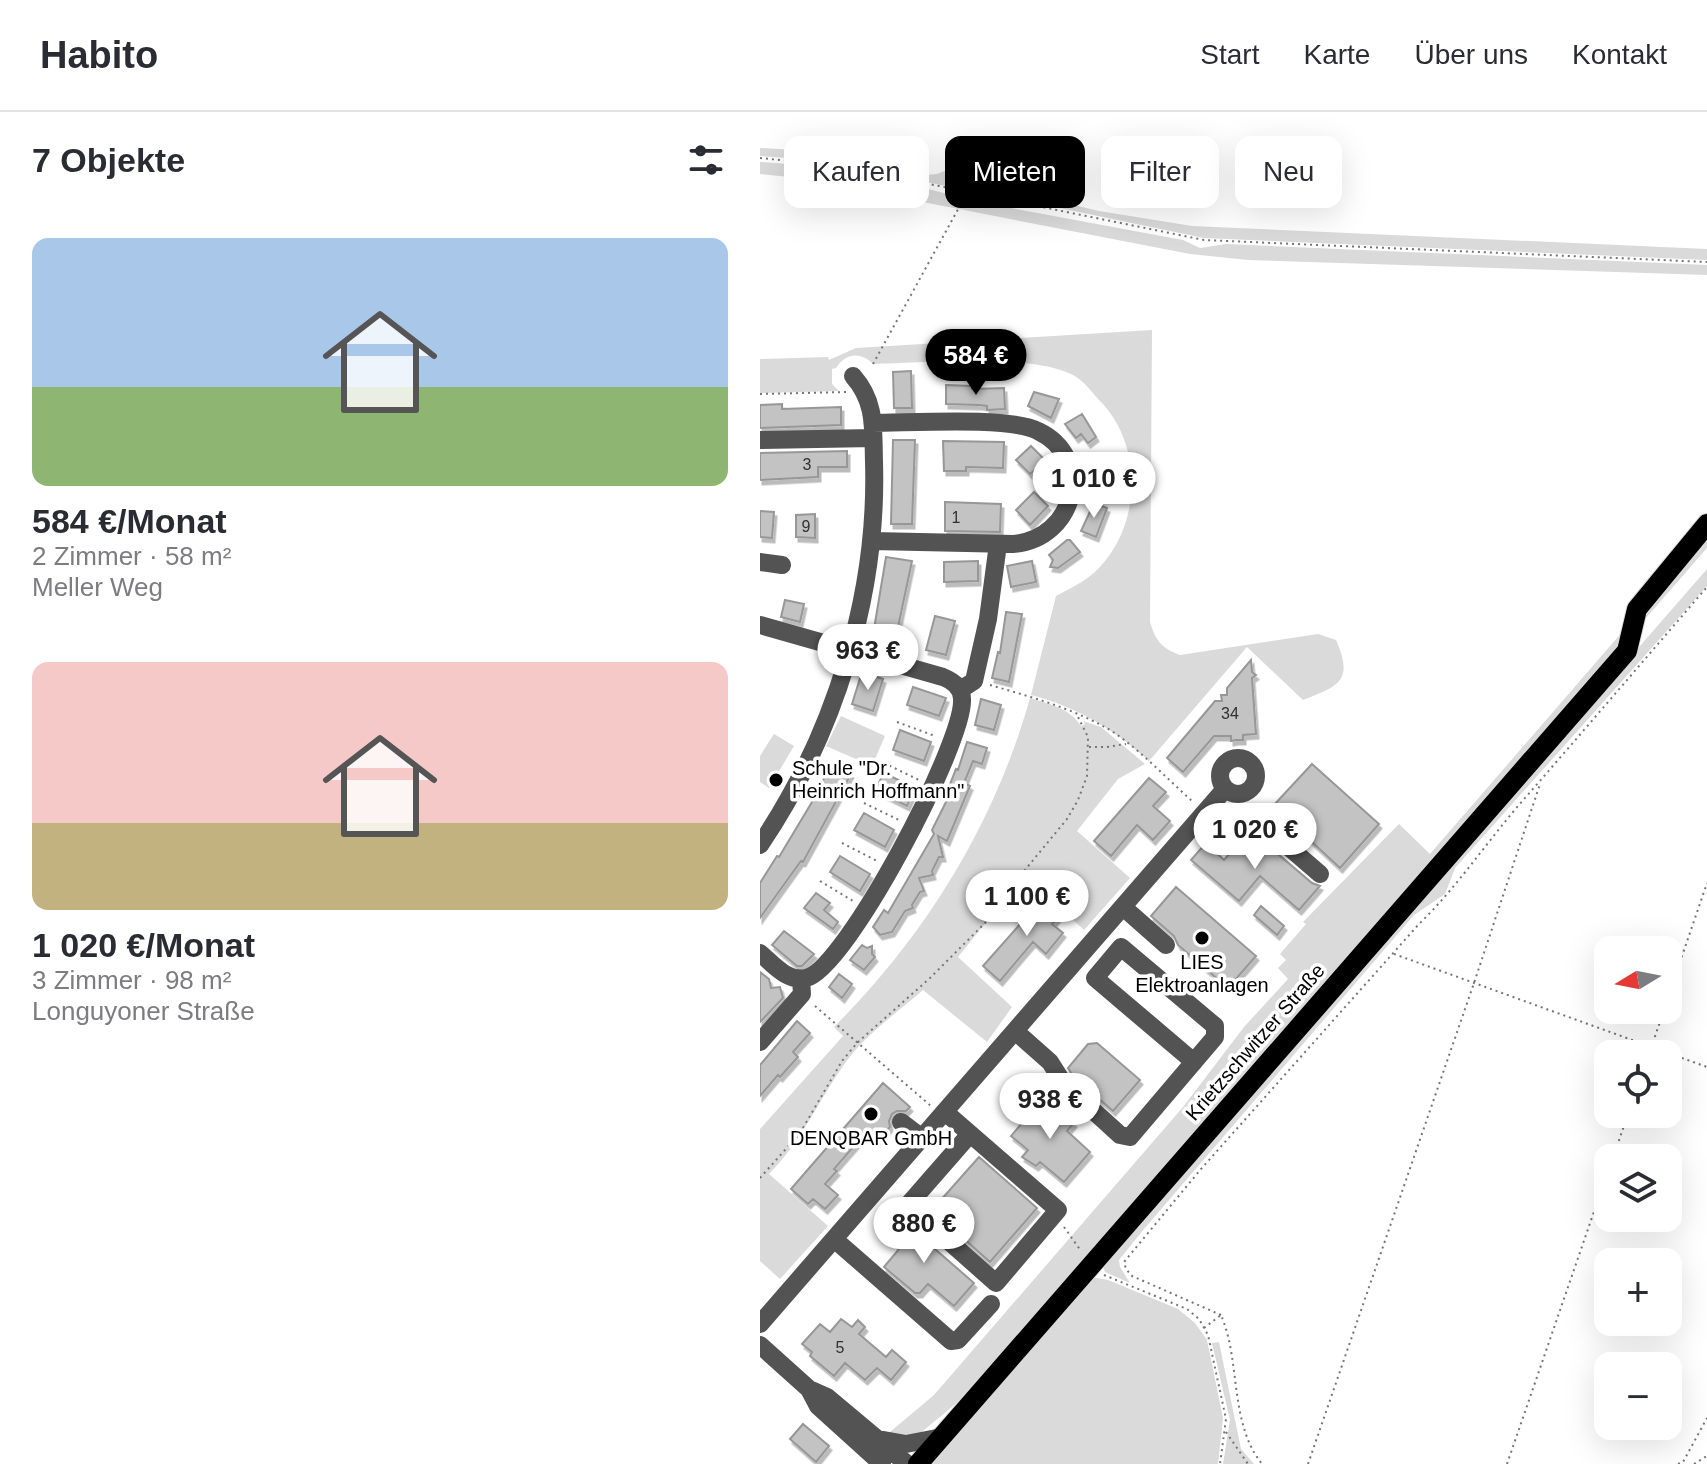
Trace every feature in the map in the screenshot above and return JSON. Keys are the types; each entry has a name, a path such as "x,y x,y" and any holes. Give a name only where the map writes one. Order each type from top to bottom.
{"main road":[{"name":"Krietzschwitzer Straße","path":"918,1464 1627,651 1637,609 1707,524"}],"street":[{"path":"760,845 788,800 831,707 863,595 872,541 875,484 873,430 867,392 853,376"},
{"path":"760,440 873,430 1018,424 1050,438 1065,457 1071,492 1068,506 1046,535 1025,543 998,544 872,541"},
{"path":"760,1042 866,910 914,828 951,742 962,708 988,619 998,544"},
{"path":"760,562 782,565"},
{"path":"760,625 967,686"},
{"path":"760,1324 1225,789"},
{"path":"1205,813 1217,824 1254,817 1320,874"},
{"path":"1123,907 1166,945"},
{"path":"1015,1031 1050,1062 1064,1084 1125,1138 1136,1133 1215,1037 1215,1026 1121,947 1095,978 1194,1062"},
{"path":"760,953 802,986"},
{"path":"882,1184 996,1283 1058,1210 943,1114"},
{"path":"901,1122 922,1138"},
{"path":"908,1205 970,1134"},
{"path":"834,1239 951,1341 958,1340 991,1304"},
{"path":"760,1345 809,1389 827,1397 907,1464"},
{"path":"809,1389 818,1406 882,1464"},
{"path":"875,1438 906,1444 942,1437"}],"path":[{"path":"760,158 830,164 945,188"},
{"path":"873,364 958,208"},
{"path":"1046,208 1204,240 1707,262"},
{"path":"760,394 867,392"},
{"path":"1262,1464 1247,1439 1229,1338 1221,1315 1132,1276 1124,1262 1201,1169 1392,953 1456,887 1463,873 1707,587"},
{"path":"967,686 1053,702 1101,725 1127,743 1205,813"},
{"path":"760,1178 800,1133 842,1061 857,1043 930,978 993,915 1011,887 1073,809 1087,776 1089,747 1077,715"},
{"path":"897,722 951,742"},
{"path":"1089,747 1127,743"},
{"path":"884,763 933,786"},
{"path":"1308,1464 1540,783"},
{"path":"864,803 914,828"},
{"path":"842,843 892,869"},
{"path":"820,881 866,910"},
{"path":"1682,956 1707,883"},
{"path":"1392,953 1634,1040"},
{"path":"802,986 857,1043 943,1114"},
{"path":"1682,1058 1707,1067"},
{"path":"1507,1464 1594,1212"},
{"path":"1052,1217 1068,1231 1091,1268 1110,1279 1187,1309 1199,1319 1208,1335 1226,1419 1220,1464"},
{"path":"1204,1328 1221,1315"},
{"path":"1678,1464 1683,1462 1707,1418"},
{"path":"1226,1431 1248,1464"},
{"path":"1694,1464 1707,1456"}],"shaded area":[{"path":"760,148 784,149 784,158 760,156"},
{"path":"760,162 784,164 784,176 760,174"},
{"path":"945,171 945,186 929,183 929,175"},
{"path":"929,189 945,194 945,206 929,203"},
{"path":"953,208 1011,208 1183,240 1200,248 1226,244 1707,265 1707,275 1248,260 1190,254"},
{"path":"1060,208 1085,208 1192,226 1707,249 1707,260 1204,238"},
{"path":"1152,330 1150,622 1157,639 1168,650 1180,655 1318,634 1336,640 1344,665 1340,680 1334,686 1303,700 1247,647 1149,761 1094,720 1031,695 1056,596 1089,577 1105,561 1126,523 1130,501 1132,479 1123,436 1113,417 1087,386 1073,375 1030,364 976,361 873,364 863,357 853,356 832,369 832,384 839,391 760,393 760,359 828,357 829,360 856,348"},
{"path":"1707,534 1707,548 975,1388 918,1435 884,1437 934,1395 1183,1107 1244,1027 1288,979 1278,968 1286,960 1280,954 1306,924 1303,922 1399,824 1430,854"},
{"path":"1707,569 1707,586 1455,868 1445,894 1414,915 1144,1229 1119,1260 1130,1283 1105,1272 1102,1264"},
{"path":"1030,698 1065,711 1081,726 1085,724 1083,721 1101,727 1145,764 1118,779 1077,831 1130,878 1084,930 1024,875 958,957 1012,1007 987,1042 923,990 854,1052 801,1134 769,1174 828,1226 780,1279 760,1261 760,1129 843,1036 834,1027 899,954 953,875 998,789"},
{"path":"841,716 885,736 872,766 826,746"},
{"path":"774,734 794,746 769,788 760,782 760,756"},
{"path":"1091,1277 1108,1280 1178,1309 1195,1323 1207,1340 1223,1418 1218,1464 932,1464"},
{"path":"1219,1342 1241,1449 1254,1464 1223,1464 1230,1420 1212,1343"}],"building":[{"path":"911,371 912,408 894,408 893,372"},
{"path":"946,385 972,386 972,389 1004,388 1005,409 987,410 987,406 946,404"},
{"path":"1034,392 1059,399 1051,418 1028,406"},
{"path":"782,404 782,409 841,407 841,425 760,428 760,405"},
{"path":"1082,414 1096,437 1088,443 1081,434 1076,438 1065,424"},
{"path":"893,440 915,440 912,524 891,524"},
{"path":"943,441 1004,442 1003,468 966,467 966,471 944,471"},
{"path":"1031,446 1046,461 1030,474 1016,460"},
{"path":"847,451 847,467 818,467 818,477 760,480 760,453"},
{"path":"1110,458 1114,485 1096,488 1092,461"},
{"path":"1034,492 1048,506 1030,525 1016,510"},
{"path":"945,502 1001,504 1000,532 945,531"},
{"path":"1094,503 1107,508 1096,537 1081,531"},
{"path":"760,511 774,512 772,538 760,537"},
{"path":"815,514 815,538 796,537 796,515"},
{"path":"1067,540 1080,552 1058,568 1050,567 1053,560 1049,555"},
{"path":"886,557 912,561 894,646 872,641"},
{"path":"978,561 978,581 944,582 944,562"},
{"path":"1032,561 1036,582 1011,587 1007,566"},
{"path":"785,600 804,604 800,622 781,617"},
{"path":"1006,612 1022,614 1009,682 992,678 1000,653"},
{"path":"935,616 955,621 946,655 926,650"},
{"path":"1251,660 1252,672 1256,675 1252,678 1256,734 1243,735 1243,740 1231,741 1231,736 1214,736 1183,772 1167,758 1215,701 1222,701 1221,695 1227,695 1227,688"},
{"path":"862,672 883,679 873,711 852,704"},
{"path":"913,687 946,698 939,716 907,705"},
{"path":"981,699 1001,705 994,730 975,725"},
{"path":"900,730 931,742 924,761 893,750"},
{"path":"967,742 987,748 982,764 973,761 964,783 970,786 947,841 938,836 943,857 939,857 933,875 919,878 924,891 920,892 913,908 905,911 892,932 880,935 873,927 884,910 888,913 934,834 932,830 948,798 945,797"},
{"path":"831,764 851,774 803,862 760,918 760,883 815,797"},
{"path":"1312,764 1379,824 1340,868 1273,806"},
{"path":"884,773 915,788 907,806 875,790"},
{"path":"1149,778 1166,792 1153,806 1170,821 1153,840 1137,825 1111,856 1094,841"},
{"path":"864,813 894,830 885,847 854,830"},
{"path":"1248,832 1252,832 1312,883 1320,886 1299,910 1260,876 1239,901 1191,860 1206,843 1224,860"},
{"path":"840,856 870,874 860,891 830,872"},
{"name":"LIES Elektroanlagen","path":"1176,887 1256,956 1228,988 1178,945 1174,936 1151,916"},
{"path":"816,893 830,903 824,910 838,922 833,929 804,908"},
{"path":"1045,896 1063,911 1052,924 1063,933 1046,954 1033,942 1000,981 983,966"},
{"path":"1261,906 1284,926 1277,935 1254,915"},
{"path":"784,931 814,954 802,966 797,966 772,945"},
{"path":"862,945 867,948 872,946 875,957 864,970 850,960"},
{"path":"760,972 769,979 771,988 780,987 783,998 760,1022"},
{"path":"839,974 852,984 842,998 829,987"},
{"path":"797,1021 810,1033 793,1052 798,1057 760,1096 760,1065"},
{"path":"1097,1043 1140,1080 1113,1111 1068,1068 1088,1044"},
{"path":"883,1083 910,1107 892,1114 890,1127 880,1139 869,1129 834,1169 837,1171 825,1184 838,1195 825,1209 813,1199 808,1204 791,1189"},
{"path":"1041,1097 1056,1118 1060,1112 1074,1123 1067,1131 1090,1152 1064,1182 1040,1162 1036,1166 1022,1157 1028,1150 1011,1136 1028,1116 1023,1110"},
{"path":"979,1157 1037,1208 990,1262 932,1210"},
{"path":"897,1216 974,1283 954,1306 928,1284 920,1293 915,1293 884,1267 900,1248 883,1234"},
{"path":"841,1319 852,1327 858,1320 865,1327 859,1334 886,1357 892,1350 906,1362 891,1380 877,1368 865,1380 845,1363 834,1376 810,1356 812,1352 802,1344 820,1324 830,1332"},
{"path":"803,1424 829,1446 816,1462 790,1439"}],"place":[{"name":"Schule \"Dr. Heinrich Hoffmann\"","path":"776,780"},
{"name":"LIES Elektroanlagen","path":"1202,938"},
{"name":"DENQBAR GmbH","path":"871,1114"}]}
